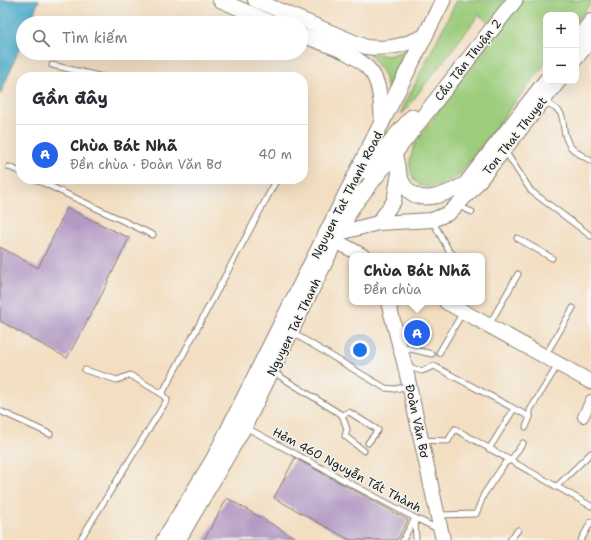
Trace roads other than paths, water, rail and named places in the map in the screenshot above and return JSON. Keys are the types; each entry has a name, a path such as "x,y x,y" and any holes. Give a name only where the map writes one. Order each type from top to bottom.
{"main road":[{"path":"220,0 255,16"},
{"name":"Nguyen Tat Thanh Road","path":"164,540 213,460 443,0"},
{"name":"Cầu Tân Thuận 2","path":"417,118 503,0"},
{"name":"Cầu Tân Thuận 2","path":"417,118 515,0"},
{"path":"250,14 263,1 297,16"},
{"path":"308,21 366,47 382,49 398,47 425,36"},
{"path":"583,48 591,21"},
{"path":"308,38 344,52 360,61 372,73 380,95 382,124"},
{"name":"Ton That Thuyet","path":"459,206 504,150 538,99 544,84"},
{"name":"Ton That Thuyet","path":"399,172 406,188 413,195 421,198 429,198 446,193 464,184 538,99 556,84"},
{"path":"349,190 417,118"},
{"name":"Nguyen Tat Thanh","path":"178,540 222,469 273,372 352,207 395,154 417,118"},
{"path":"378,223 394,201 399,172 395,154"},
{"path":"337,237 378,223 432,220 449,213 459,206"},
{"path":"337,237 359,253"},
{"name":"Đoàn Văn Bơ","path":"389,305 405,366 420,440 441,527"},
{"path":"452,305 591,382"}],"street":[{"path":"583,417 591,400"}],"lane":[{"path":"52,65 82,72"},
{"path":"538,99 557,107 562,115 564,131 571,148 591,161"},
{"path":"504,150 531,191 591,236"},
{"path":"9,167 16,170"},
{"path":"46,184 153,235"},
{"path":"162,394 274,184"},
{"path":"459,206 472,212"},
{"path":"432,220 451,253"},
{"path":"517,238 552,258"},
{"path":"489,326 518,274"},
{"path":"545,356 573,308"},
{"path":"439,353 463,311"},
{"path":"292,332 385,388 395,389 409,386"},
{"path":"399,346 432,354"},
{"path":"526,427 530,417 530,410 559,364"},
{"path":"405,366 422,371 434,366 514,410 530,417"},
{"path":"80,540 167,400 162,394 130,375 117,380 85,370"},
{"path":"273,372 342,414 347,429 345,436 364,451"},
{"path":"489,449 514,410"},
{"path":"0,411 50,434"},
{"path":"342,414 348,412 378,430 368,443"},
{"name":"Hẻm 460 Nguyễn Tất Thành","path":"244,427 434,527 441,527 476,514 484,494 505,463 509,460"},
{"path":"420,440 448,441 455,429 591,506"},
{"path":"509,460 523,443"},
{"path":"556,487 591,453"},
{"path":"403,540 415,518"},
{"path":"415,518 416,540"},
{"path":"581,540 591,522"},
{"path":"510,540 518,530"}],"water":[{"path":"0,0 39,0 33,16 16,16 16,57 0,95"}],"place":[{"name":"Chùa Bát Nhã","path":"417,333"}]}
